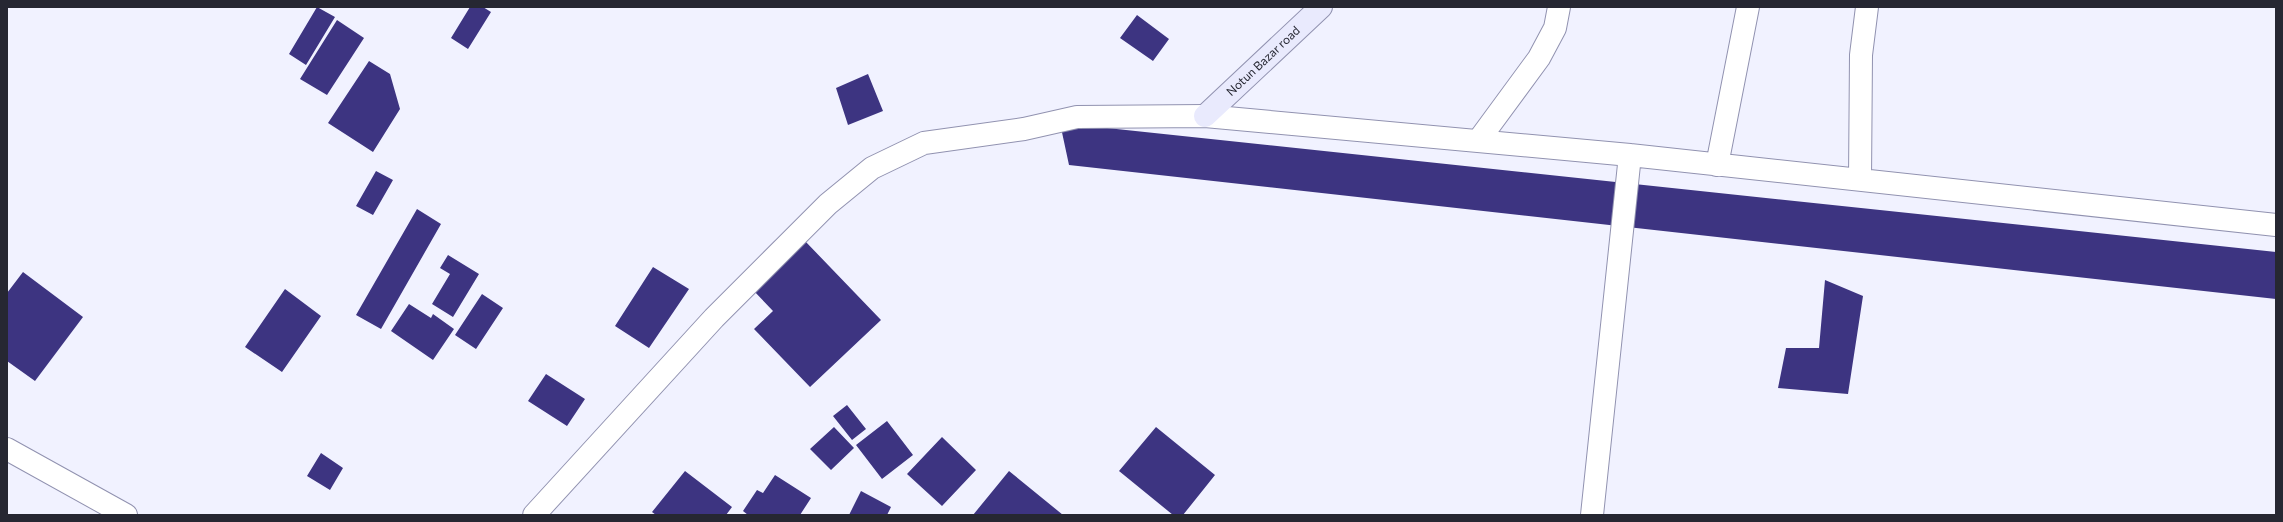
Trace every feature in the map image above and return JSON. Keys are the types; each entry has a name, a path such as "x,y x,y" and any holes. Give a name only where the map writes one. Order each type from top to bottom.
{"street":[{"name":"Notun Bazar road","path":"1206,116 1320,7"},
{"path":"1478,141 1539,58 1555,28 1559,7"},
{"path":"1717,165 1748,7"},
{"path":"1860,179 1861,55 1867,7"},
{"path":"534,515 714,318 828,204 872,168 924,143 1024,129 1077,117 1206,116 1630,155 2276,225"},
{"path":"1592,515 1630,155"},
{"path":"7,450 126,515"}],"building":[{"path":"317,7 335,17 306,65 289,54"},
{"path":"470,7 483,7 491,12 468,49 451,38"},
{"path":"1137,15 1169,39 1153,61 1120,38"},
{"path":"337,20 364,38 327,95 300,79"},
{"path":"369,61 390,74 400,109 373,152 328,123"},
{"path":"868,74 883,111 848,125 836,88"},
{"path":"1060,123 2276,252 2276,299 1069,165"},
{"path":"376,171 393,180 373,215 356,206"},
{"path":"417,209 441,224 381,329 356,315"},
{"path":"805,241 881,320 810,387 754,329 773,311 753,290"},
{"path":"448,255 479,274 453,317 432,304 450,274 440,268"},
{"path":"653,267 689,289 649,348 615,326"},
{"path":"23,272 83,317 35,381 7,361 7,293"},
{"path":"1825,280 1863,296 1848,394 1778,388 1786,348 1819,348"},
{"path":"285,289 321,316 282,372 245,347"},
{"path":"482,294 503,308 476,349 455,335"},
{"path":"409,304 431,318 433,314 454,329 433,360 391,331"},
{"path":"546,374 585,399 567,426 528,401"},
{"path":"847,405 866,429 852,440 833,416"},
{"path":"887,421 913,455 882,479 856,445"},
{"path":"834,427 854,448 831,470 810,449"},
{"path":"1156,427 1215,475 1183,515 1173,515 1119,471"},
{"path":"942,437 976,470 942,506 907,474"},
{"path":"321,453 343,468 330,490 307,476"},
{"path":"685,471 732,507 726,515 656,515 652,512"},
{"path":"1009,471 1063,515 973,515"},
{"path":"775,475 811,498 800,515 748,515 743,511 757,490 763,493"},
{"path":"861,491 891,507 887,515 849,515"}]}
